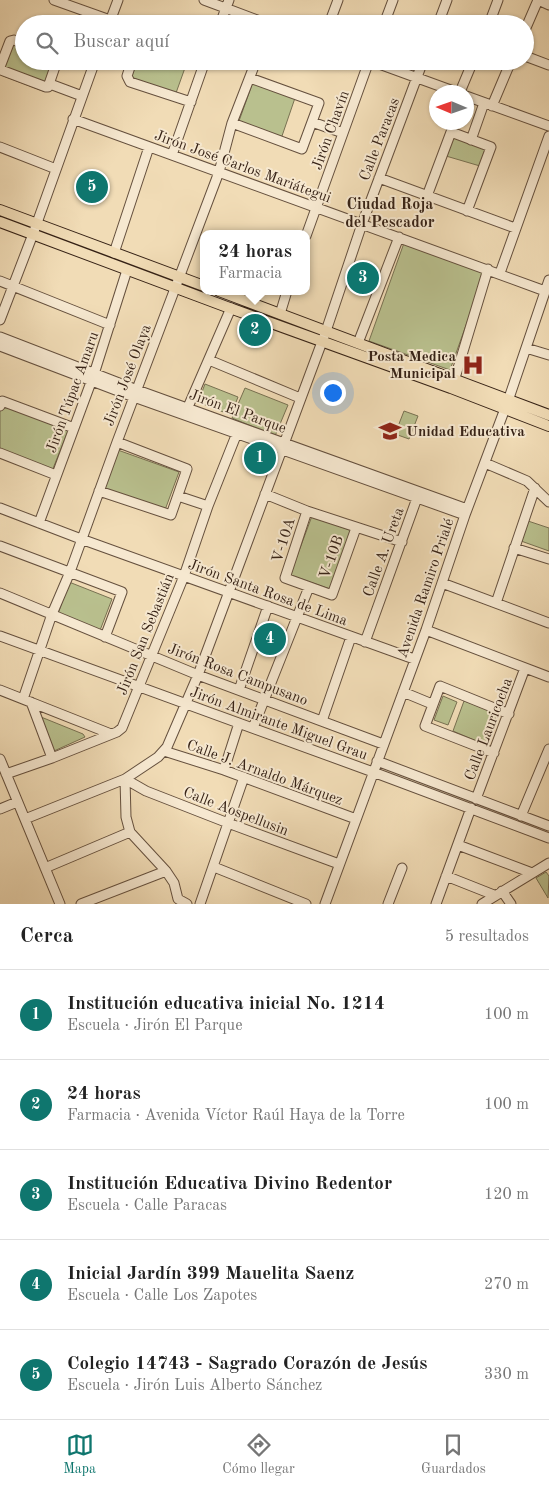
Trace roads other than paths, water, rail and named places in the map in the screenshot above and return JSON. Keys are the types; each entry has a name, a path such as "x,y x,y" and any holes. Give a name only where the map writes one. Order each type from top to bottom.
{"main road":[{"path":"0,210 200,284"},
{"path":"0,222 231,308 324,336 508,404 549,414"},
{"path":"229,295 280,314 324,336 358,343 455,378 549,426"}],"street":[{"path":"54,0 92,15"},
{"path":"113,15 118,0"},
{"path":"204,0 228,5 249,15"},
{"path":"332,15 338,0"},
{"path":"387,15 393,0"},
{"path":"441,15 446,0"},
{"path":"492,15 498,0"},
{"path":"532,15 538,0 549,5"},
{"path":"15,40 10,41 0,65 2,70 46,87 50,84 55,70"},
{"path":"534,59 549,65"},
{"path":"0,320 33,234 91,70"},
{"path":"130,70 128,76 130,82 191,102"},
{"path":"172,155 202,70"},
{"name":"Jirón José Olaya","path":"27,700 39,650 70,572 174,288 180,277 218,172 232,123 253,70"},
{"name":"Jirón Chavín","path":"308,230 367,70"},
{"path":"395,70 436,85"},
{"name":"Calle Paracas","path":"164,751 198,675 324,336 362,224 420,70"},
{"path":"463,85 469,70"},
{"path":"470,140 506,70"},
{"path":"232,123 302,149 319,104 250,78"},
{"path":"50,84 82,96"},
{"path":"474,99 549,126"},
{"name":"Jirón José Carlos Mariátegui","path":"73,119 500,273 545,291"},
{"path":"312,122 343,133"},
{"path":"427,196 451,132 492,148 467,211"},
{"path":"500,273 549,136"},
{"path":"114,253 149,147"},
{"path":"0,148 56,169"},
{"path":"379,178 515,228"},
{"path":"358,343 399,237"},
{"path":"455,378 488,269"},
{"name":"Jirón Túpac Amaru","path":"39,523 93,378 127,270"},
{"name":"Avenida Ramiro Prialé","path":"325,904 426,630 466,512 508,404 549,280"},
{"path":"0,281 110,325"},
{"path":"280,314 287,295"},
{"path":"188,407 231,308"},
{"name":"Jirón El Parque","path":"0,337 93,378"},
{"name":"Jirón El Parque","path":"0,346 136,393 237,433 283,445 466,512"},
{"path":"526,348 549,355"},
{"path":"209,360 300,398"},
{"name":"Jirón El Parque","path":"136,393 188,407 417,498 466,512"},
{"path":"0,406 2,401 74,428"},
{"name":"Jirón San Sebastián","path":"6,774 52,758 122,728 184,576 208,506 237,433"},
{"path":"99,491 171,515 178,496 187,469 117,442"},
{"path":"0,453 56,475"},
{"path":"485,463 518,476 535,488 549,502"},
{"path":"496,604 535,488"},
{"path":"265,494 307,511 402,542"},
{"path":"178,496 208,506"},
{"name":"Calle A. Ureta","path":"365,642 417,498"},
{"name":"Jirón Santa Rosa de Lima","path":"0,508 414,659"},
{"name":"V-10A","path":"307,511 285,578 309,587"},
{"name":"V-10B","path":"309,587 332,595 356,528"},
{"path":"0,546 122,592 105,637"},
{"path":"514,548 547,557"},
{"path":"442,583 549,623"},
{"path":"253,728 309,587"},
{"name":"Jirón Rosa Campusano","path":"0,593 198,675 383,744"},
{"path":"239,690 268,606"},
{"path":"426,630 549,677"},
{"name":"Jirón Almirante Miguel Grau","path":"0,636 374,772 549,838"},
{"path":"322,721 351,636"},
{"name":"Calle Lauricocha","path":"476,799 525,668"},
{"path":"494,753 425,726 432,704 440,686 509,714"},
{"path":"0,690 111,734"},
{"path":"403,692 432,704"},
{"path":"27,700 52,758"},
{"path":"224,770 240,723"},
{"path":"521,816 544,773 549,748"},
{"path":"25,819 125,779 164,751"},
{"name":"Calle J. Arnaldo Márquez","path":"164,751 244,777 356,819"},
{"path":"0,759 60,904"},
{"name":"Jirón Almirante Miguel Grau","path":"377,761 549,826"},
{"path":"200,904 244,777"},
{"path":"125,779 126,817 130,832 166,871 174,883 178,899 187,904"},
{"name":"Calle Aospellusin","path":"125,779 146,791 339,864"},
{"path":"0,809 18,802"},
{"path":"436,904 471,808"},
{"path":"45,868 130,832"},
{"path":"458,845 532,873"},
{"path":"482,904 549,863"},
{"path":"214,867 306,904"},
{"path":"388,904 402,868"},
{"path":"81,904 166,871"},
{"path":"446,876 498,893 511,904"}],"place":[{"name":"Colegio 14743 - Sagrado Corazón de Jesús","path":"92,187"},
{"name":"Institución Educativa Divino Redentor","path":"363,278"},
{"name":"24 horas","path":"255,330"},
{"name":"Posta Medica Municipal","path":"473,365"},
{"name":"Unidad Educativa","path":"390,431"},
{"name":"Institución educativa inicial No. 1214","path":"260,458"},
{"name":"Inicial Jardín 399 Mauelita Saenz","path":"270,639"}],"district":[{"name":"Ciudad Roja del Pescador","path":"390,212"}]}
